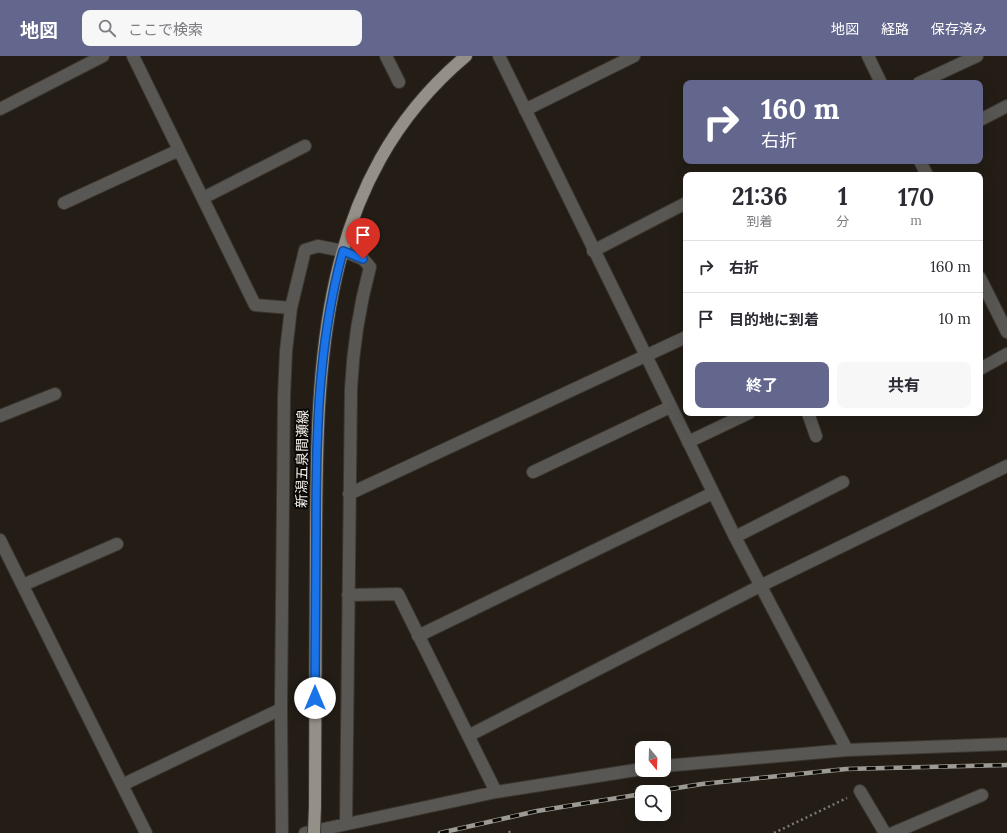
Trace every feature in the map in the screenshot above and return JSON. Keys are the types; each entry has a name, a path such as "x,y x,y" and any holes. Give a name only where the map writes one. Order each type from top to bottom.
{"main road":[{"name":"新潟五泉間瀬線","path":"314,833 316,435 325,332 334,282 362,195 378,161 397,131 426,93 466,56"}],"street":[{"path":"0,109 103,56"},
{"path":"133,56 255,305 291,308"},
{"path":"386,56 399,82"},
{"path":"498,56 735,537 847,750"},
{"path":"525,110 634,56"},
{"path":"868,56 880,80"},
{"path":"926,80 978,56"},
{"path":"983,118 1007,106"},
{"path":"202,198 305,146"},
{"path":"64,203 179,150"},
{"path":"593,250 683,205"},
{"path":"282,833 281,709 284,396 286,351 291,308 304,250 318,246 343,251 363,259 370,267 360,306 353,354 350,389 346,824"},
{"path":"984,296 1007,332"},
{"path":"349,494 644,355 683,338"},
{"path":"983,367 1007,354"},
{"path":"0,416 55,394"},
{"path":"534,472 670,407"},
{"path":"688,442 743,416"},
{"path":"809,416 816,436"},
{"path":"468,736 760,586 1007,466"},
{"path":"735,537 843,482"},
{"path":"418,636 713,493"},
{"path":"0,540 146,833"},
{"path":"23,585 117,544"},
{"path":"348,595 398,594 496,792"},
{"path":"122,785 281,709"},
{"path":"671,765 847,750 1007,744"},
{"path":"304,833 496,792 635,771"},
{"path":"860,791 885,833"},
{"path":"893,833 982,795"}],"path":[{"path":"774,833 860,791"}],"railway":[{"path":"671,789 702,784 846,769 1007,765"},
{"path":"440,833 537,811 635,795"}],"route":[{"path":"315,698 316,435 319,386 325,332 334,282 343,251 363,259"}]}
